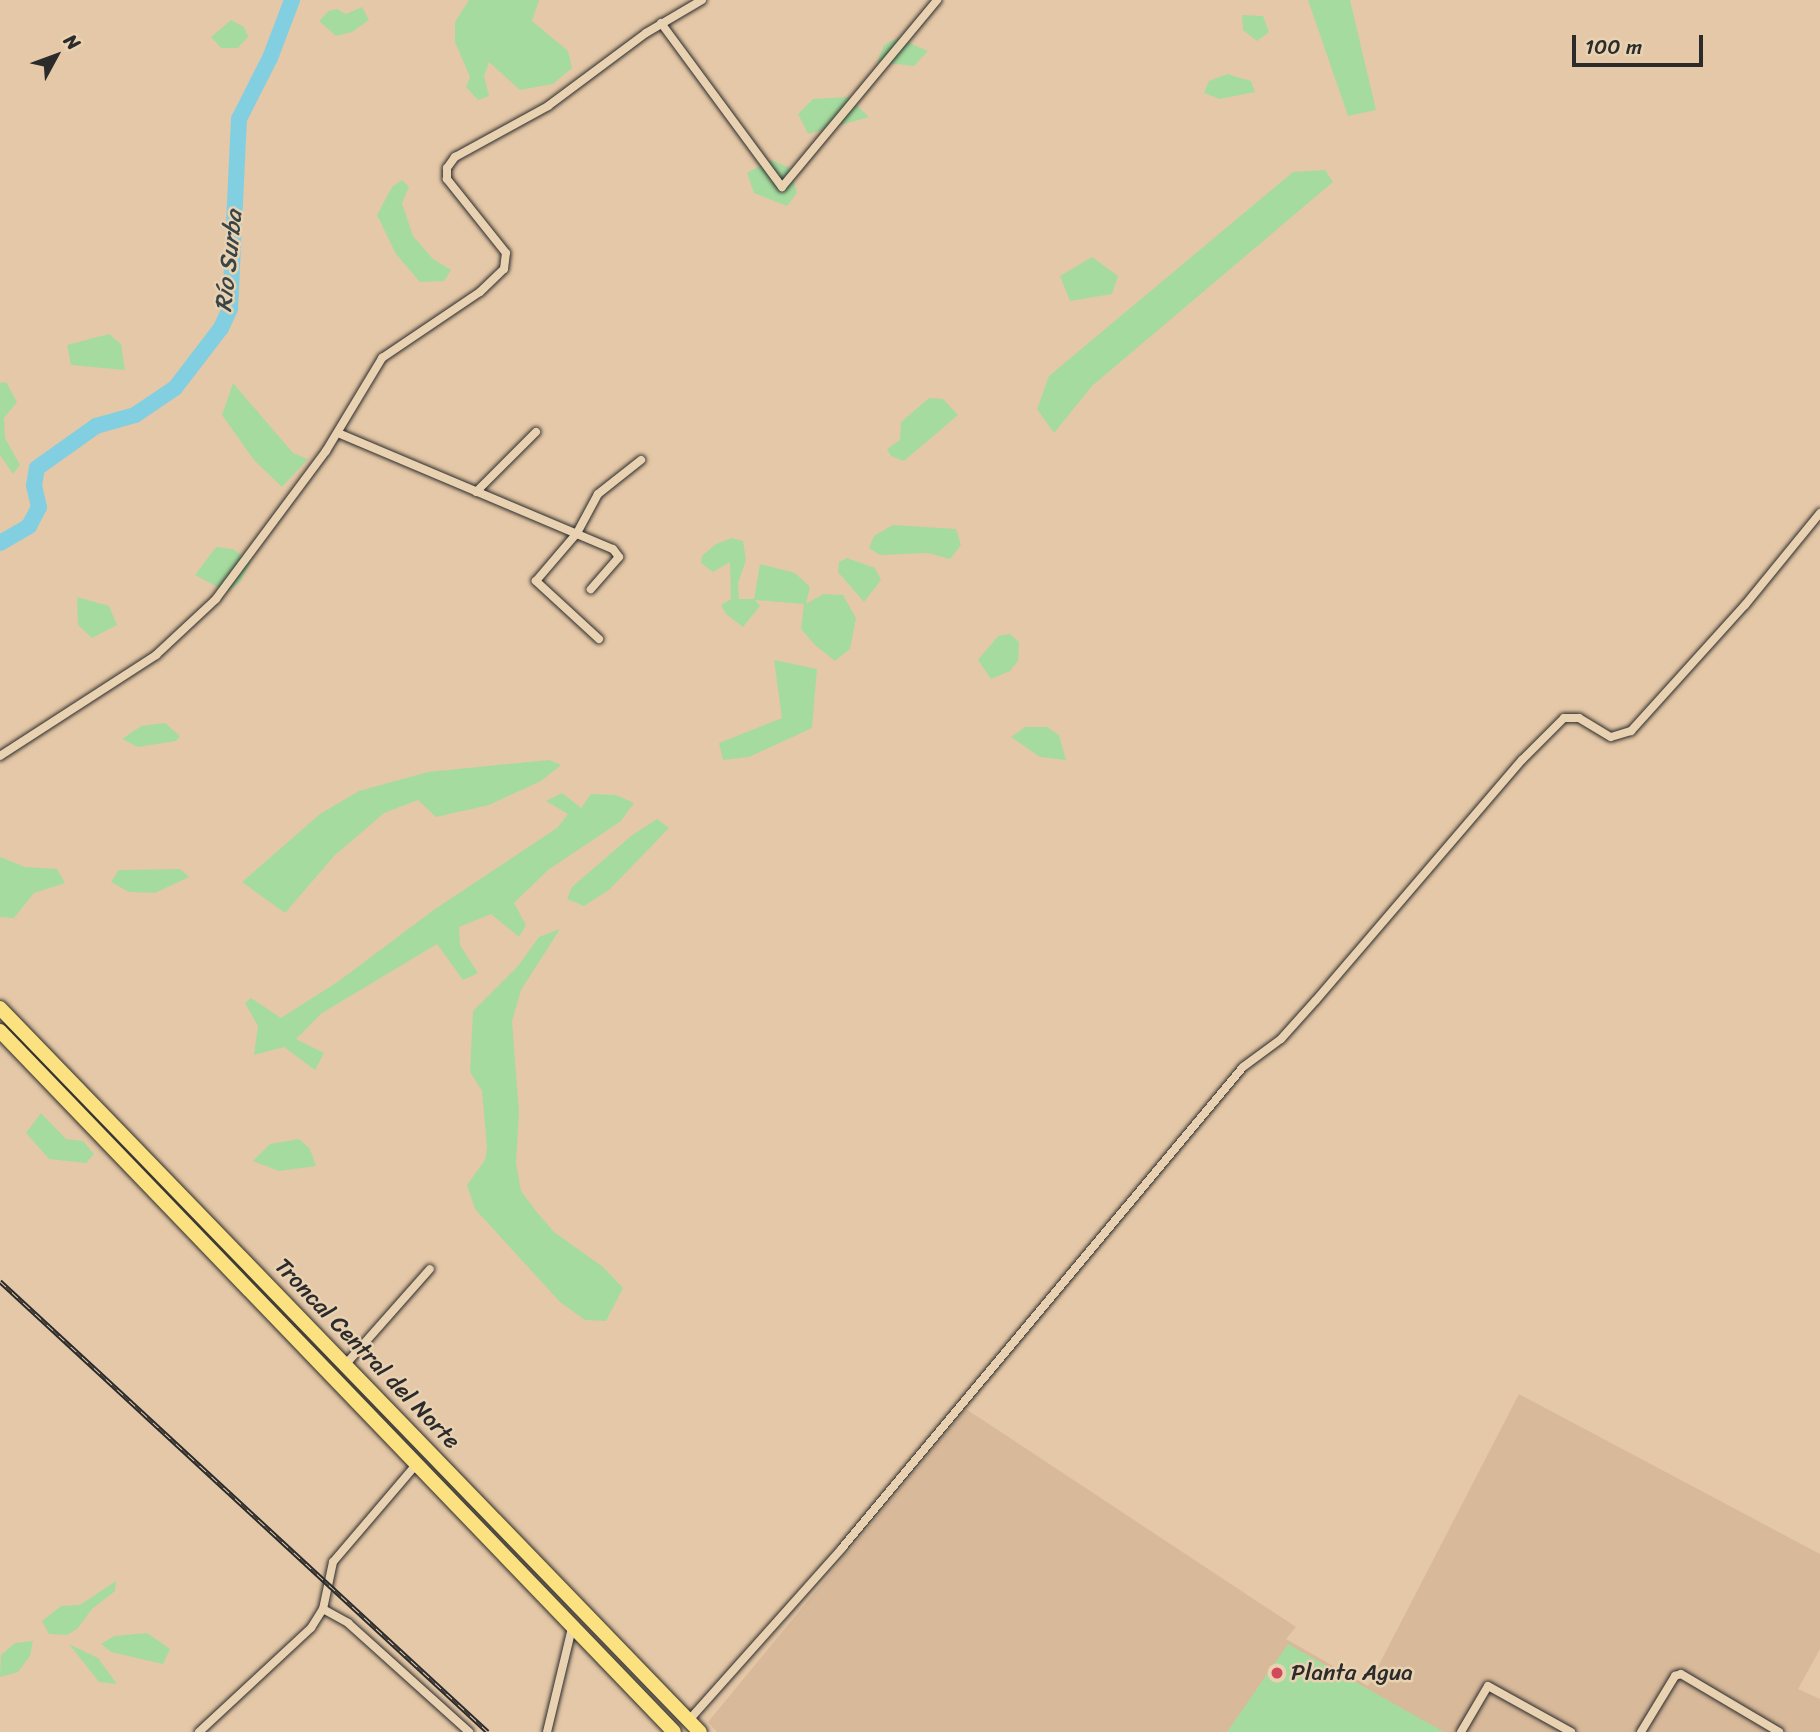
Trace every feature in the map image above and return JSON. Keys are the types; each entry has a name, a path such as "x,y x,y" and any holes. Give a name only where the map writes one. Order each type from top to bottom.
{"highway":[{"name":"Troncal Central del Norte","path":"0,1008 700,1732"},
{"name":"Troncal Central del Norte","path":"0,1031 415,1466 674,1732"}],"street":[{"path":"0,756 156,655 206,608 243,568 338,433 382,358 480,292 507,264 506,253 447,179 450,163 575,89 661,23 702,0"},
{"path":"661,23 782,187 937,0"},
{"path":"476,492 536,432"},
{"path":"338,433 618,552 619,557 591,589"},
{"path":"599,639 536,581 577,533 598,494 641,460"},
{"path":"688,1720 842,1548 1243,1067 1280,1039 1316,1000 1522,760 1564,718 1579,718 1611,737 1631,731 1820,513"},
{"path":"345,1365 430,1269"},
{"path":"199,1732 311,1628 323,1609 333,1562 415,1466"},
{"path":"323,1609 348,1623 469,1732"},
{"path":"547,1732 572,1628"},
{"path":"1640,1732 1675,1676 1681,1674 1779,1732"},
{"path":"1461,1732 1488,1686 1571,1732"}],"shaded area":[{"path":"1519,1394 1820,1554 1820,1649 1798,1689 1820,1699 1820,1732 717,1732 708,1722 966,1409 1296,1627 1286,1639 1368,1686"}],"green space":[{"path":"469,0 539,0 532,21 568,51 572,68 553,84 520,90 489,62 484,76 489,96 478,100 466,87 470,77 455,42 455,22"},
{"path":"1308,0 1350,0 1376,110 1348,116"},
{"path":"362,7 369,20 352,32 336,36 319,21 329,11 337,9 346,14"},
{"path":"1242,15 1263,16 1269,32 1257,41 1243,30"},
{"path":"231,20 244,27 248,37 238,48 221,48 211,37"},
{"path":"898,38 928,51 914,66 877,62 884,45"},
{"path":"1227,74 1251,81 1255,92 1220,99 1204,93 1209,81"},
{"path":"848,97 869,117 808,134 798,114 813,99"},
{"path":"771,160 790,168 797,193 787,206 754,193 747,173"},
{"path":"1325,170 1333,182 1092,386 1054,433 1037,409 1049,376 1293,172"},
{"path":"402,180 409,187 402,203 413,236 433,259 451,270 444,281 420,282 396,254 377,215 392,187"},
{"path":"1092,257 1118,276 1112,294 1070,301 1060,276"},
{"path":"109,334 121,344 125,370 71,365 67,345"},
{"path":"6,382 17,402 4,418 5,438 20,465 13,474 0,455 0,383"},
{"path":"233,383 293,453 308,459 282,487 254,460 222,415"},
{"path":"929,398 943,399 958,415 904,461 891,456 887,449 900,440 901,422"},
{"path":"893,525 956,529 961,545 950,559 928,553 880,555 869,548 874,536"},
{"path":"732,538 743,541 746,560 738,583 739,599 754,599 760,564 795,573 810,587 806,604 823,594 843,595 856,618 850,649 835,661 815,645 801,629 804,604 755,600 760,606 743,627 726,614 721,605 731,599 730,562 713,572 701,563 702,556 716,544"},
{"path":"216,547 233,549 251,562 240,582 227,592 195,575"},
{"path":"847,558 875,568 881,580 864,602 838,572 839,562"},
{"path":"77,597 109,606 117,625 92,638 78,625"},
{"path":"1010,634 1019,642 1018,661 1010,671 991,679 978,660 998,636"},
{"path":"774,660 817,669 812,728 749,757 723,760 719,743 782,718"},
{"path":"165,723 180,736 176,741 138,747 122,739 141,726"},
{"path":"1025,727 1047,727 1059,735 1066,760 1040,757 1011,737"},
{"path":"549,760 561,765 541,781 489,805 436,817 418,800 384,813 334,856 285,913 242,882 320,814 359,791 428,772"},
{"path":"562,793 581,808 591,794 616,795 634,803 621,821 548,870 514,903 526,925 519,937 491,914 459,927 460,945 478,973 463,980 437,944 322,1013 296,1039 324,1053 315,1070 284,1047 254,1055 258,1026 245,1003 251,998 281,1018 339,981 435,909 557,828 568,814 546,801"},
{"path":"657,819 669,828 609,890 584,906 567,899 572,887 631,836"},
{"path":"0,857 25,867 57,869 65,883 34,893 14,918 0,917"},
{"path":"180,869 189,877 155,893 129,892 111,882 119,870"},
{"path":"560,929 521,990 512,1021 519,1113 516,1163 521,1191 536,1211 554,1232 603,1267 623,1288 606,1321 585,1320 560,1302 475,1209 467,1185 485,1160 487,1147 482,1091 470,1072 473,1011 518,966 539,937"},
{"path":"41,1113 66,1139 83,1141 94,1154 86,1163 49,1159 26,1133"},
{"path":"299,1139 310,1149 316,1166 279,1171 253,1161 270,1144"},
{"path":"116,1581 115,1591 92,1609 77,1629 67,1635 49,1634 42,1621 61,1606 80,1605"},
{"path":"147,1633 170,1649 163,1664 111,1652 101,1644 114,1636"},
{"path":"33,1641 30,1656 18,1672 0,1677 1,1655 15,1643"},
{"path":"69,1644 98,1658 117,1684 99,1682"},
{"path":"1288,1644 1444,1732 1227,1732"}],"waterway":[{"name":"Río Surba","path":"0,543 29,526 39,507 34,486 37,468 96,426 135,415 175,388 221,328 230,309 239,119 270,58 292,0"}],"railway":[{"path":"0,1281 488,1732"}],"place":[{"name":"Planta Agua","path":"1277,1673"}]}
